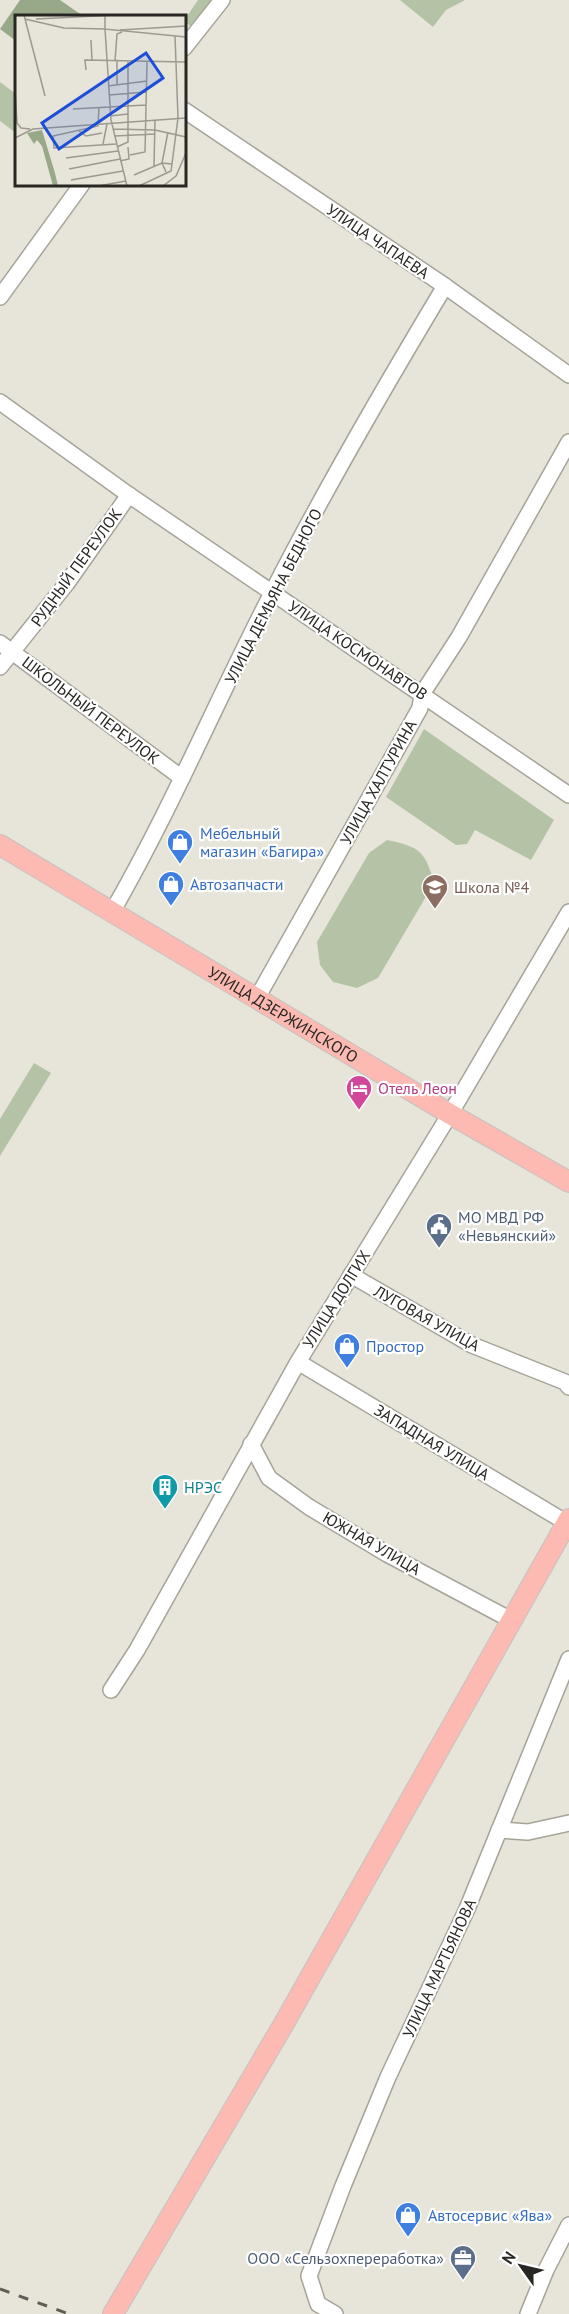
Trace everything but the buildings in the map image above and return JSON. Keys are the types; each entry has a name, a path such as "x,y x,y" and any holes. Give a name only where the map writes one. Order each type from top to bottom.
{"main road":[{"name":"УЛИЦА ДЗЕРЖИНСКОГО","path":"0,845 450,1114 569,1182"},
{"path":"113,2314 282,2027 568,1521"}],"street":[{"path":"186,45 222,0"},
{"name":"УЛИЦА ЧАПАЕВА","path":"186,111 445,286 569,375"},
{"path":"0,297 81,186"},
{"name":"УЛИЦА ДЕМЬЯНА БЕДНОГО","path":"112,912 182,778 272,592 356,434 445,286"},
{"name":"УЛИЦА КОСМОНАВТОВ","path":"0,402 129,495 569,795"},
{"name":"УЛИЦА ХАЛТУРИНА","path":"257,998 420,708 422,694 459,637 569,442"},
{"name":"РУДНЫЙ ПЕРЕУЛОК","path":"0,667 6,648 67,583 129,495"},
{"name":"ШКОЛЬНЫЙ ПЕРЕУЛОК","path":"6,648 182,778"},
{"name":"УЛИЦА ДОЛГИХ","path":"111,1690 137,1650 298,1362 450,1114 569,912"},
{"name":"ЛУГОВАЯ УЛИЦА","path":"351,1275 472,1345 565,1382 569,1387"},
{"name":"ЗАПАДНАЯ УЛИЦА","path":"298,1362 568,1521"},
{"name":"ЮЖНАЯ УЛИЦА","path":"251,1444 269,1478 309,1507 387,1554 511,1620"},
{"name":"УЛИЦА МАРТЬЯНОВА","path":"335,2314 318,2304 309,2276 388,2077 467,1909 569,1659"},
{"path":"499,1830 528,1832 569,1823"},
{"path":"528,2314 546,2270 569,2225"}],"green space":[{"path":"20,0 60,0 82,15 15,15 15,40 0,29"},
{"path":"198,0 214,0 193,28 186,23 186,18"},
{"path":"400,0 465,0 446,10 433,27"},
{"path":"0,82 15,93 15,132 0,121"},
{"path":"424,729 554,820 531,860 475,830 467,844 456,845 386,797"},
{"path":"387,840 407,845 420,852 428,864 434,883 378,978 357,988 333,982 320,965 317,942 369,853"},
{"path":"34,1063 51,1073 0,1156 0,1119"}],"railway":[{"path":"0,2289 69,2314"}],"place":[{"name":"Мебельный магазин «Багира»","path":"180,865"},
{"name":"Автозапчасти","path":"171,907"},
{"name":"Школа №4","path":"435,910"},
{"name":"Отель Леон","path":"359,1111"},
{"name":"МО МВД РФ «Невьянский»","path":"439,1249"},
{"name":"Простор","path":"347,1369"},
{"name":"НРЭС","path":"165,1510"},
{"name":"Автосервис «Ява»","path":"408,2238"},
{"name":"ООО «Сельзохпереработка»","path":"463,2281"}]}
